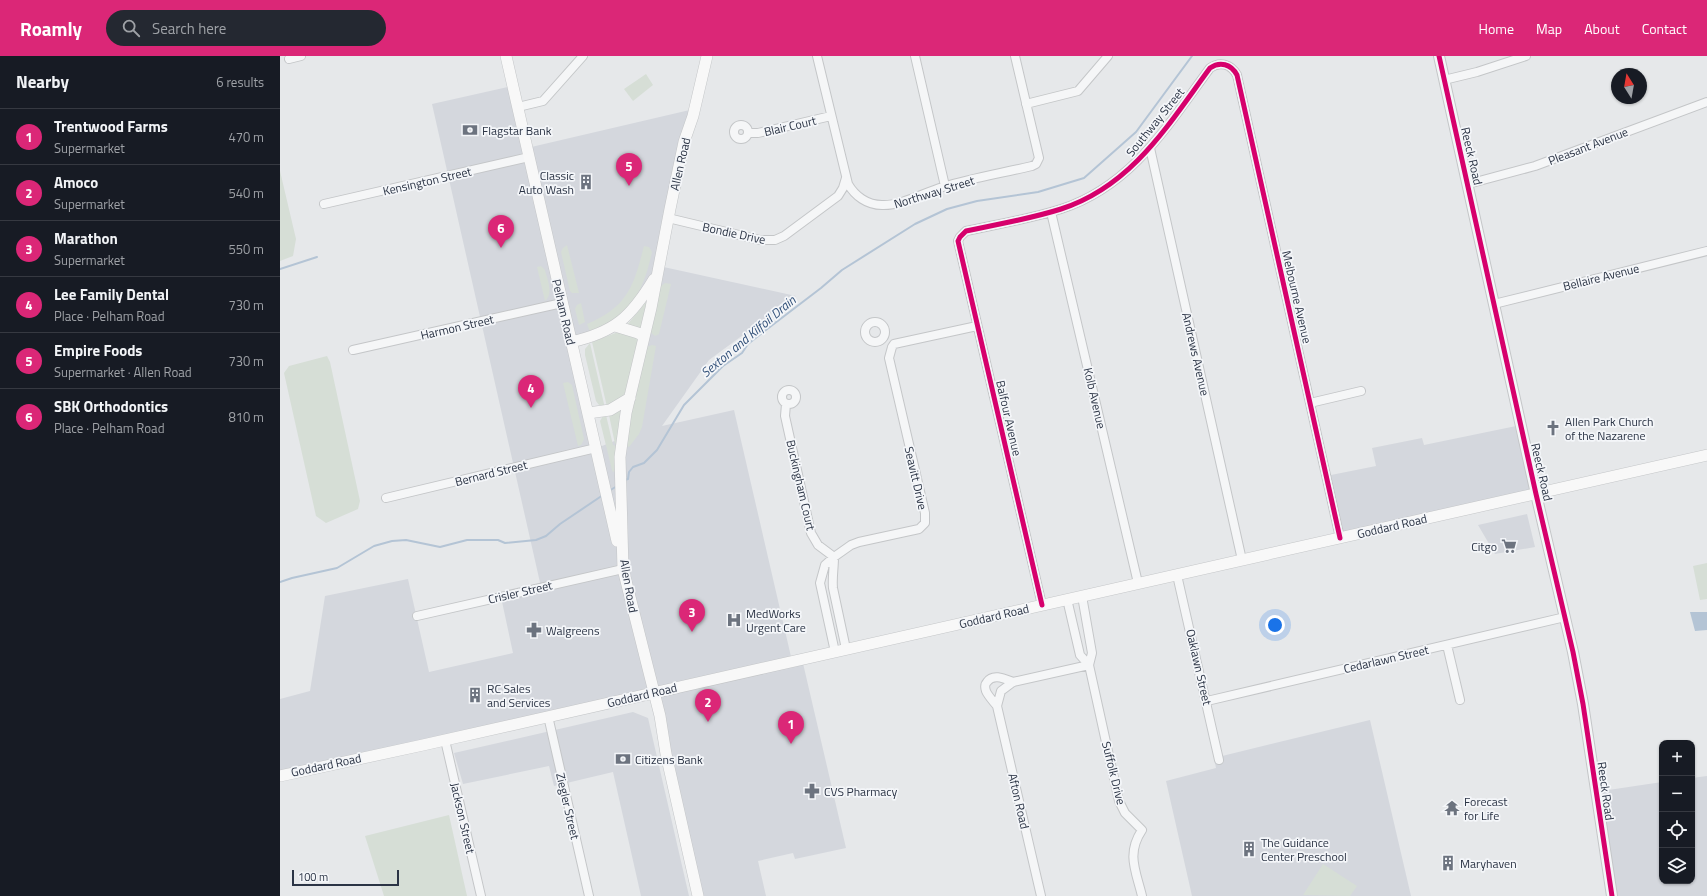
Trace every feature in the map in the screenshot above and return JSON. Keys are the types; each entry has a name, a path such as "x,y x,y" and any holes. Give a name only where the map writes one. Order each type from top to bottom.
{"main road":[{"name":"Pelham Road","path":"506,56 571,342 610,505 623,569"},
{"name":"Allen Road","path":"698,896 666,754 660,716 623,569 620,473 622,438 630,398 684,142 693,116 706,56"},
{"name":"Allen Road","path":"571,342 591,338 615,326 627,316 641,300 657,273"},
{"path":"615,326 638,332 644,336"},
{"path":"588,413 610,410 630,398"},
{"name":"Goddard Road","path":"280,776 1707,456"}],"street":[{"path":"289,59 302,56"},
{"path":"518,107 543,101 583,56"},
{"name":"Northway Street","path":"817,56 846,178 856,195 870,203 881,205 896,204 945,186 1032,166 1039,158 1026,104"},
{"path":"915,56 945,186"},
{"path":"1015,56 1026,104 1078,91 1108,56"},
{"name":"Reeck Road","path":"1439,56 1536,494 1580,684 1612,896"},
{"path":"1444,80 1476,72 1526,56"},
{"name":"Southway Street","path":"960,237 966,231 1051,212 1078,202 1104,188 1128,170 1150,148 1210,68 1220,64 1227,65"},
{"name":"Melbourne Avenue","path":"1227,65 1233,69 1236,75 1340,538"},
{"name":"Pleasant Avenue","path":"1468,184 1535,166 1707,102"},
{"name":"Blair Court","path":"748,133 758,133 831,116"},
{"name":"Andrews Avenue","path":"1150,148 1242,560"},
{"name":"Kensington Street","path":"324,204 529,157"},
{"name":"Bondie Drive","path":"668,218 760,240 775,240 784,236 838,196 843,188 846,178"},
{"name":"Kolb Avenue","path":"1051,212 1138,584"},
{"name":"Balfour Avenue","path":"960,237 959,245 977,326 1042,605"},
{"name":"Bellaire Avenue","path":"1494,304 1707,251"},
{"name":"Harmon Street","path":"353,350 562,303"},
{"path":"883,339 892,347 894,344 977,326"},
{"name":"Seavitt Drive","path":"834,557 851,545 916,530 922,527 925,523 925,513 888,358 892,347"},
{"path":"1310,403 1361,391"},
{"name":"Buckingham Court","path":"786,404 785,416 811,532 818,545 834,557"},
{"name":"Bernard Street","path":"386,498 596,448"},
{"path":"834,557 832,579 840,650"},
{"path":"834,557 825,565 820,583 840,650"},
{"name":"Crisler Street","path":"417,616 623,569"},
{"name":"Oaklawn Street","path":"1177,575 1207,701 1219,760"},
{"name":"Suffolk Drive","path":"1082,596 1092,653 1089,665 1119,801 1125,812 1142,830 1134,844 1133,857 1142,896"},
{"name":"Suffolk Drive","path":"1067,600 1080,654 1089,665"},
{"name":"Cedarlawn Street","path":"1207,701 1565,617"},
{"path":"1447,645 1460,700"},
{"path":"1013,682 1089,665"},
{"name":"Afton Road","path":"1013,682 995,677 989,679 986,684 986,691 997,706 1042,896"},
{"name":"Afton Road","path":"997,706 1001,691 1013,682"},
{"name":"Ziegler Street","path":"548,716 589,896"},
{"name":"Jackson Street","path":"445,740 480,896"}],"shaded area":[{"path":"646,74 653,85 633,101 624,89"},
{"path":"512,86 527,148 694,109 659,266 796,296 709,360 662,426 734,410 792,661 802,659 846,848 795,859 793,853 758,861 766,896 698,896 652,693 280,776 280,699 310,691 325,596 408,579 429,672 513,653 501,597 541,587 432,104","holes":["657,275 622,438 597,448 571,342 641,300"]},
{"path":"280,171 296,239 293,256 280,261"},
{"path":"567,245 579,293 572,293 570,291 561,252"},
{"path":"644,246 649,247 652,252 641,288 631,304 618,318 590,332 587,324 612,310 627,293 637,272"},
{"path":"541,266 545,270 549,286 548,298 545,301 537,267"},
{"path":"665,283 671,284 659,334 655,336 650,332 661,286"},
{"path":"646,302 641,329 627,325"},
{"path":"581,303 585,322 579,325 575,309 577,305"},
{"path":"618,332 636,337 638,342 625,393 622,397 607,407 592,342"},
{"path":"590,343 604,407 599,405 596,401 585,355 585,349"},
{"path":"652,345 656,346 642,427 639,434 629,447 625,445 629,421 647,347"},
{"path":"327,356 330,362 360,501 358,509 326,523 316,516 284,373 289,366"},
{"path":"568,382 572,385 584,439 581,445 578,446 563,383"},
{"path":"621,410 617,444 615,444 609,415"},
{"path":"606,415 613,445 617,446 615,471 613,472 600,421 603,416"},
{"path":"1521,425 1536,494 1340,538 1326,476 1376,466 1372,448 1422,438 1424,445"},
{"path":"1527,514 1535,547 1495,554 1478,525"},
{"path":"1707,563 1707,599 1700,600 1693,566"},
{"path":"633,712 648,718 689,896 641,896 613,772 554,786 549,766 463,784 454,753"},
{"path":"1370,720 1411,896 1192,896 1166,781 1216,768 1214,758"},
{"path":"1707,776 1707,896 1612,896 1595,792 1659,782 1659,884 1695,884 1695,778"},
{"path":"449,815 467,896 384,896 365,836"},
{"path":"1323,864 1357,886 1350,896 1303,895"}],"water":[{"path":"1690,612 1707,612 1707,630 1695,631"}],"waterway":[{"name":"Sexton and Kilfoil Drain","path":"625,480 628,479 629,472 633,467 644,463 657,450 684,405 723,366 742,353 748,344 842,270 915,224 947,209 977,201 1038,192 1084,178 1136,132 1192,56"},
{"path":"280,269 317,257"},
{"name":"Sexton and Kilfoil Drain","path":"609,491 617,486"},
{"name":"Sexton and Kilfoil Drain","path":"280,582 337,568 374,546 392,541 406,540 440,547 467,540 498,540 505,543 536,540 546,536 560,524 603,495"}],"cycle path":[{"path":"1439,56 1536,494 1573,652 1583,704 1612,896"},
{"path":"1042,605 958,241 966,231 1049,213 1086,199 1108,185 1128,169 1163,132 1210,68 1221,64 1232,68 1237,75 1340,538"}],"place":[{"name":"Flagstar Bank","path":"470,130"},
{"name":"Classic Auto Wash","path":"586,182"},
{"name":"Empire Foods","path":"629,186"},
{"name":"SBK Orthodontics","path":"501,248"},
{"name":"Lee Family Dental","path":"531,408"},
{"name":"Allen Park Church of the Nazarene","path":"1553,428"},
{"name":"Citgo","path":"1509,546"},
{"name":"MedWorks Urgent Care","path":"734,620"},
{"name":"Walgreens","path":"534,630"},
{"name":"Marathon","path":"692,632"},
{"name":"RC Sales and Services","path":"475,695"},
{"name":"Amoco","path":"708,722"},
{"name":"Trentwood Farms","path":"791,744"},
{"name":"Citizens Bank","path":"623,759"},
{"name":"CVS Pharmacy","path":"812,791"},
{"name":"Forecast for Life","path":"1452,808"},
{"name":"The Guidance Center Preschool","path":"1249,849"},
{"name":"Maryhaven","path":"1448,863"}]}
